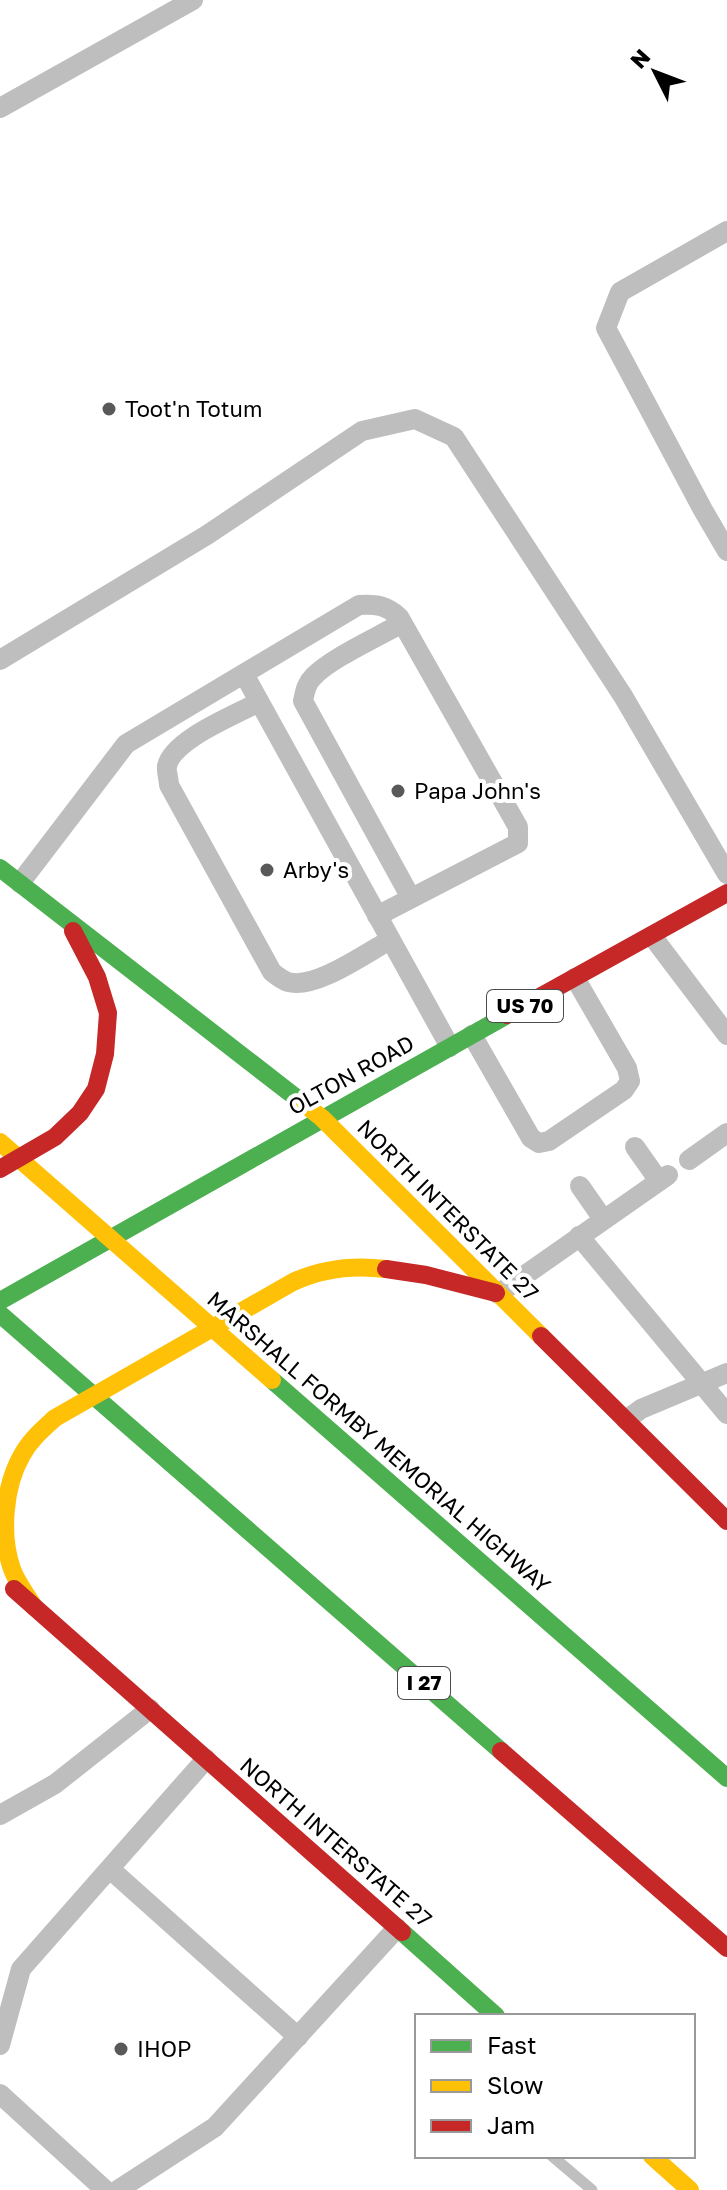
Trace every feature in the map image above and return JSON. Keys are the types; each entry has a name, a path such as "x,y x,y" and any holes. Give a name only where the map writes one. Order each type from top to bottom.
{"main road":[{"name":"NORTH INTERSTATE 27","path":"0,868 322,1118 725,1515"},
{"name":"OLTON ROAD","path":"0,1301 727,893"},
{"path":"0,1169 55,1137 80,1113 96,1089 105,1054 108,1013 97,977 69,922"},
{"name":"MARSHALL FORMBY MEMORIAL HIGHWAY","path":"0,1142 727,1778"},
{"path":"34,1607 12,1569 5,1549 6,1496 14,1470 28,1445 55,1418 308,1275 348,1268 397,1268 498,1294"},
{"name":"I 27","path":"0,1314 727,1948"},
{"name":"NORTH INTERSTATE 27","path":"0,1577 494,2014"},
{"path":"654,2158 690,2190"}],"lane":[{"path":"0,108 193,0"},
{"path":"727,231 620,292 606,328 727,551"},
{"path":"0,660 207,535 362,431 415,419 454,437 623,696 727,874"},
{"path":"20,883 126,744 359,605 371,604 389,608 399,617 518,827 518,843 377,916"},
{"path":"402,623 327,666 312,678 303,701 411,898"},
{"path":"244,674 450,1047"},
{"path":"259,702 187,741 174,753 166,767 169,785 272,972 286,982 318,980 390,940"},
{"path":"652,936 727,1035"},
{"path":"472,1035 531,1138 553,1146 608,1108 630,1081 627,1068 575,978"},
{"path":"689,1160 727,1133"},
{"path":"498,1294 664,1178 635,1147"},
{"path":"580,1186 603,1219"},
{"path":"579,1236 727,1414"},
{"path":"626,1420 641,1409 727,1373"},
{"path":"0,1815 55,1784 150,1709"},
{"path":"0,2045 21,1969 206,1759"},
{"path":"110,1869 298,2037"},
{"path":"118,2190 215,2127 397,1928"},
{"path":"0,2094 105,2190"}],"waterway":[{"path":"554,2158 592,2190"}],"traffic: fast":[{"path":"0,868 303,1103"},
{"path":"0,1301 507,1015"},
{"path":"0,1314 501,1751"},
{"path":"272,1380 727,1778"},
{"path":"402,1932 494,2014"}],"traffic: slow":[{"path":"303,1103 322,1118 541,1336"},
{"path":"0,1142 272,1380"},
{"path":"34,1607 12,1569 5,1526 8,1496 16,1467 41,1431 55,1418 293,1282 338,1269 386,1269"},
{"path":"654,2158 690,2190"}],"traffic: jam":[{"path":"507,1015 727,893"},
{"path":"0,1169 55,1137 80,1113 96,1089 105,1054 108,1013 97,977 73,931"},
{"path":"386,1269 426,1275 496,1293"},
{"path":"541,1336 727,1521"},
{"path":"14,1589 402,1932"},
{"path":"501,1751 727,1948"}],"place":[{"name":"Toot'n Totum","path":"109,409"},
{"name":"Papa John's","path":"398,791"},
{"name":"Arby's","path":"267,870"},
{"name":"IHOP","path":"121,2049"}]}
